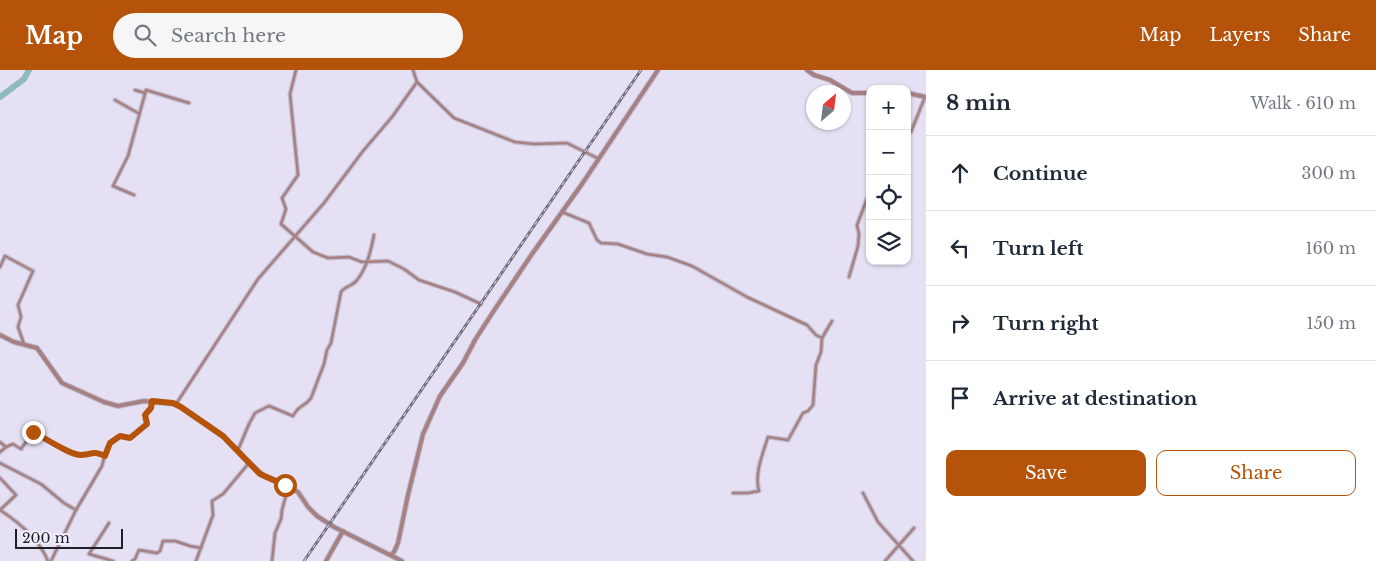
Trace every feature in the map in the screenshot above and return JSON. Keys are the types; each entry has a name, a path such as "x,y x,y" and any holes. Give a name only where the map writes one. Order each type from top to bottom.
{"street":[{"path":"296,70 290,94 298,175 282,198 286,209 281,224 296,235 313,252 328,258 349,257 362,262 388,261 404,269 419,280 455,292 481,304"},
{"path":"414,70 417,82 450,115 466,123 515,142 534,144 567,143 599,159"},
{"path":"391,555 397,546 420,444 434,407 463,363 474,340 658,70"},
{"path":"807,70 814,75 830,80 852,93 866,93"},
{"path":"176,404 258,279 324,203 363,151 392,117 417,82"},
{"path":"135,90 145,93"},
{"path":"134,195 113,186 128,156 146,90 189,103"},
{"path":"911,94 926,97 911,132"},
{"path":"115,100 139,113"},
{"path":"849,277 858,246 860,234 858,226 866,203"},
{"path":"562,212 589,223 597,240 601,243 618,244 647,254 667,257 692,266 746,297 807,325 816,336 822,338"},
{"path":"238,450 256,413 268,406 293,416 297,408 308,402 331,343 341,292 356,282 367,262 374,235"},
{"path":"0,267 5,256 33,271 18,305 21,317 18,327 24,344"},
{"path":"733,493 748,493 758,490 759,467 768,437 788,440 803,414 813,405 816,365 821,352 822,338 832,321"},
{"path":"0,335 14,342 37,348 62,383 86,395 118,406 140,401 176,404 223,436 249,464 264,476 289,486 301,495 308,507 317,516 402,561"},
{"path":"49,561 102,466 110,443 120,436 130,438 147,424 145,415 151,408 152,401"},
{"path":"0,452 13,444 21,449 33,432 69,451 81,455 94,452 105,456"},
{"path":"0,442 6,448"},
{"path":"0,463 41,484 64,503 76,510"},
{"path":"196,561 213,515 212,501 223,494 249,464"},
{"path":"0,478 16,495 0,510 16,520 28,534 37,540 49,561"},
{"path":"272,561 275,533 281,519 289,486"},
{"path":"863,493 878,522 913,561"},
{"path":"109,523 89,554 113,561"},
{"path":"885,561 914,528"},
{"path":"326,561 343,531"},
{"path":"132,561 140,550 157,553 160,551 163,541 175,540 202,548"}],"waterway":[{"path":"0,97 24,79 29,70"}],"railway":[{"path":"304,561 641,70"}],"route":[{"path":"33,432 69,451 81,455 94,452 105,456 110,443 120,436 130,438 147,424 145,415 151,408 152,401 173,403 223,436 260,474 274,482 285,485"}]}
